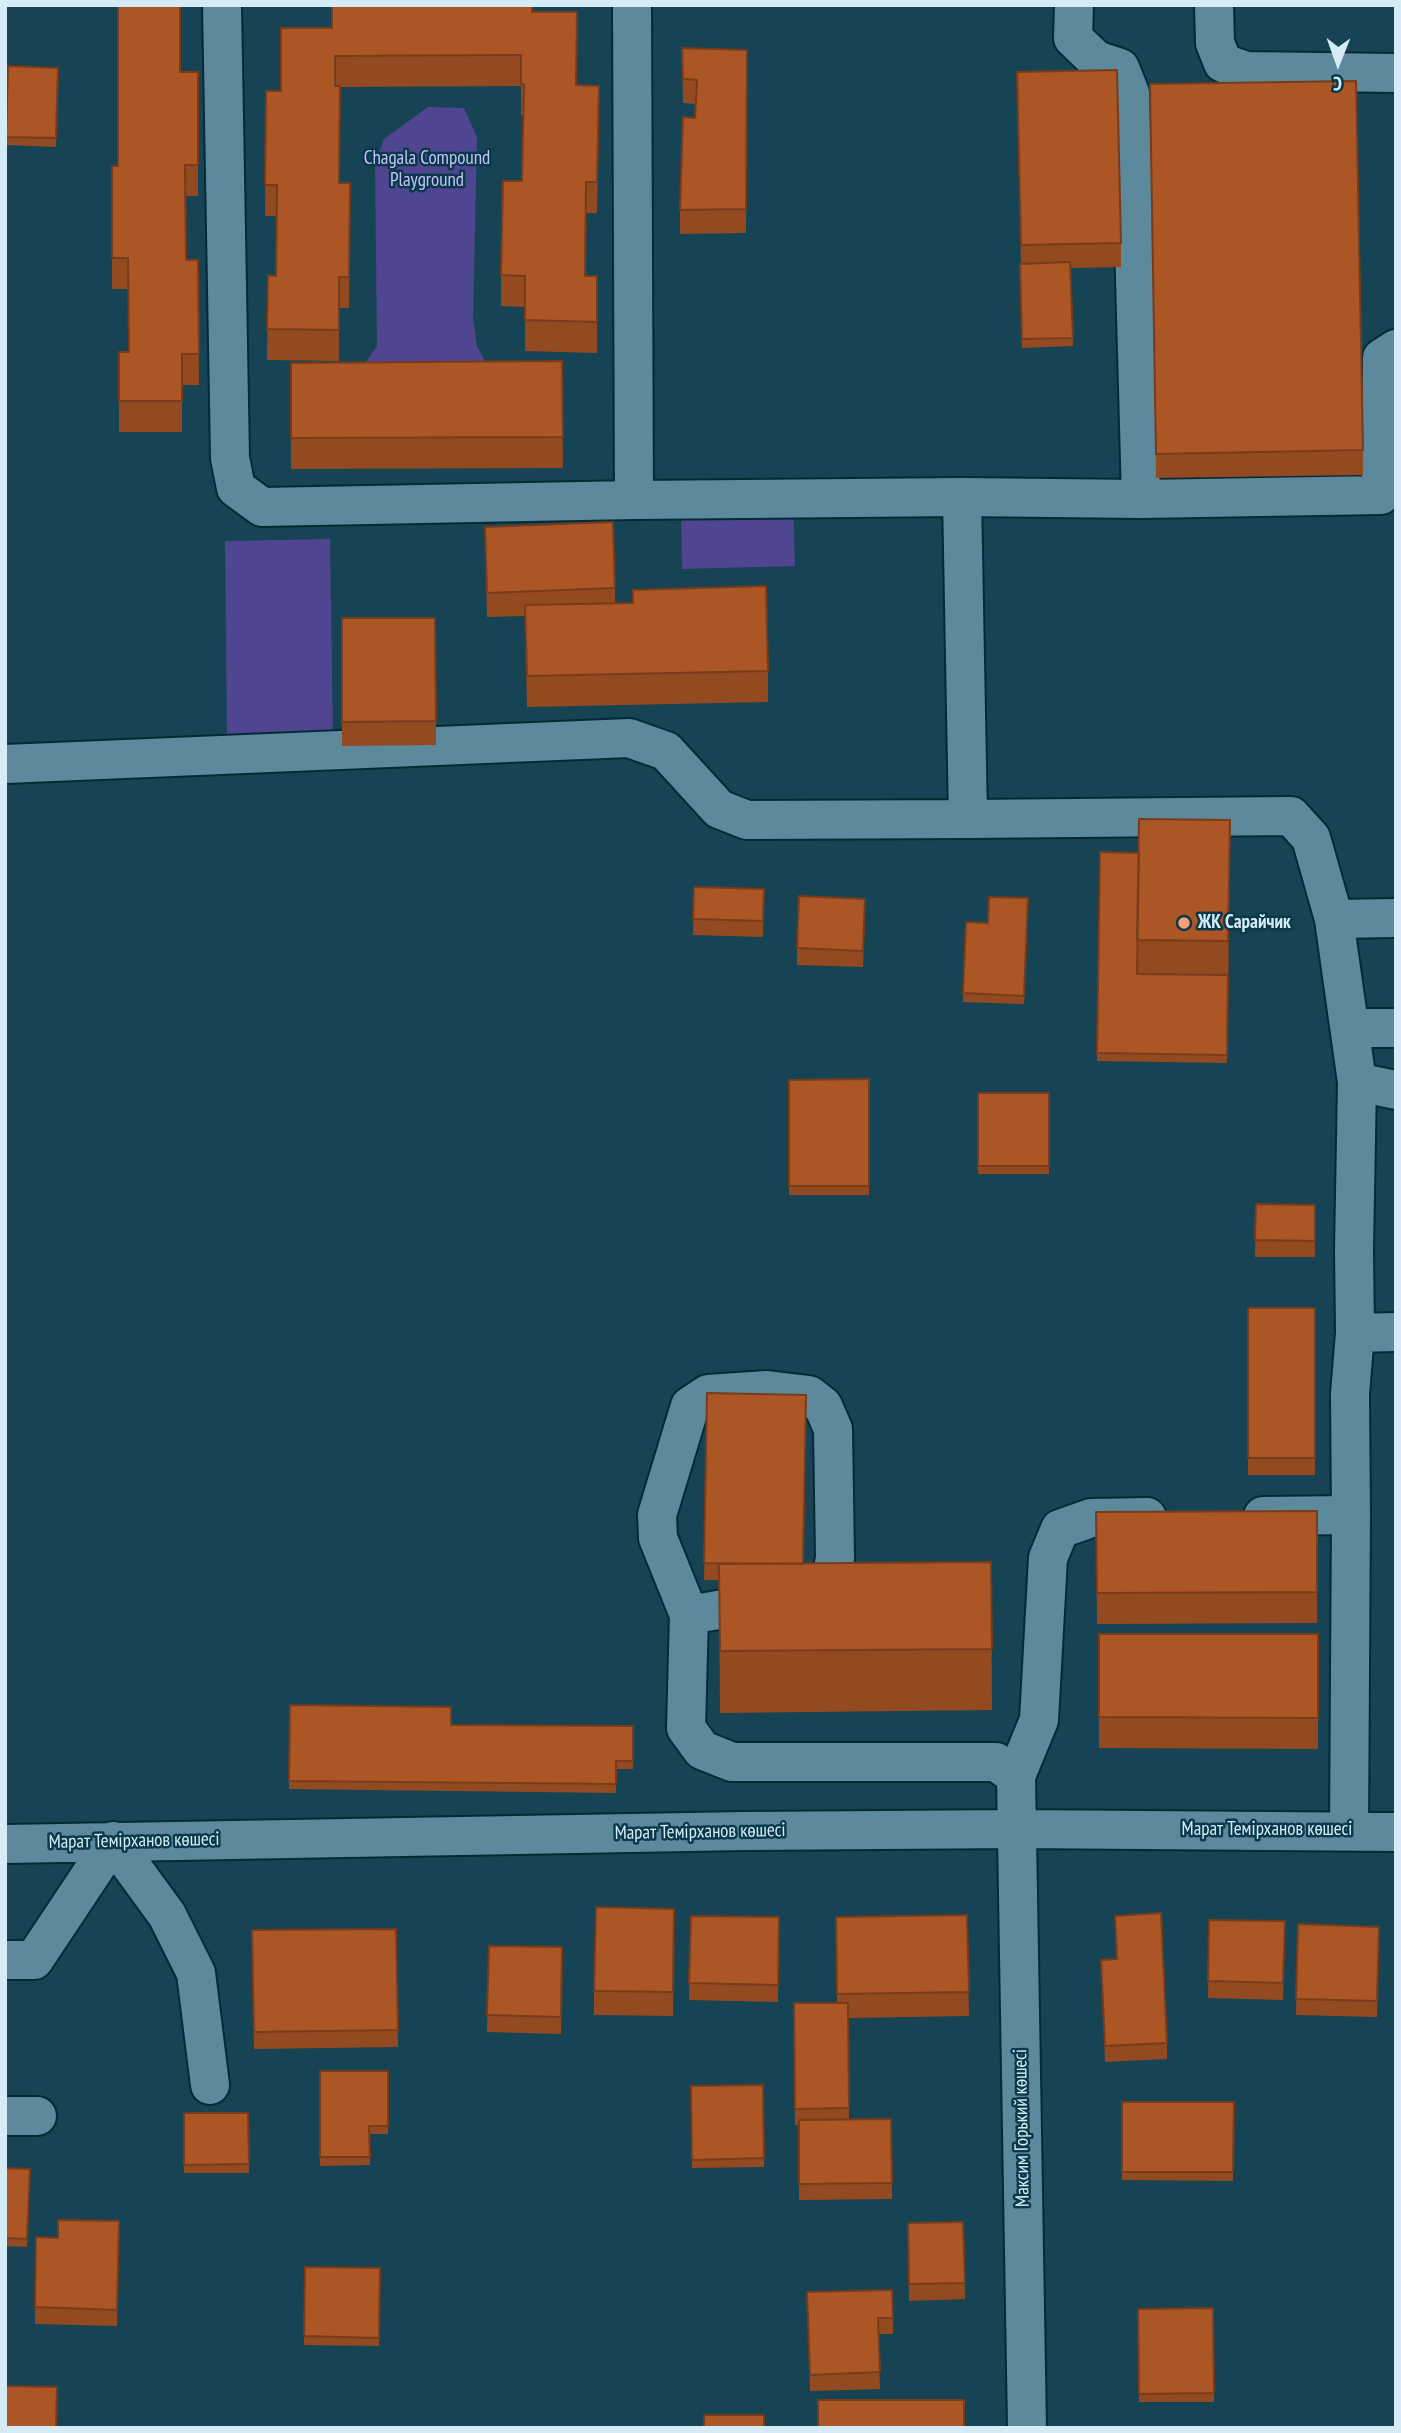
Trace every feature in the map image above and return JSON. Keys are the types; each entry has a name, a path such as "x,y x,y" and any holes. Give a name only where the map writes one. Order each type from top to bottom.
{"street":[{"path":"222,5 230,458 236,488 262,507 634,500 962,497 1141,499 1381,495 1382,358 1396,349"},
{"path":"632,5 634,500"},
{"path":"1074,5 1073,38 1096,60 1120,68 1130,93 1141,499"},
{"path":"1214,5 1215,43 1223,63 1246,71 1396,73"},
{"path":"962,497 968,819"},
{"path":"5,764 629,738 666,751 719,809 747,820 1291,816 1311,838 1334,919 1357,1082 1355,1333 1350,1394 1349,1831"},
{"path":"1334,919 1396,918"},
{"path":"1350,1028 1396,1028"},
{"path":"1357,1082 1396,1090"},
{"path":"1355,1333 1396,1332"},
{"path":"688,1615 816,1593 831,1579 835,1558 833,1429 823,1406 809,1395 766,1390 708,1394 691,1406 657,1516 658,1538 688,1615 686,1728 702,1750 732,1762 996,1762 1016,1776 1039,1720 1048,1558 1060,1529 1091,1518 1187,1517"},
{"path":"1228,1516 1351,1514"},
{"name":"Максим Горький көшесі","path":"1016,1776 1027,2428"},
{"name":"Марат Темірханов көшесі","path":"5,1843 1017,1829 1396,1832"},
{"path":"5,1960 34,1960 113,1841 167,1915 196,1973 210,2085"}],"green space":[{"name":"Chagala Compound Playground","path":"428,107 464,108 477,137 473,318 477,346 486,363 366,362 377,346 375,163 384,139"},
{"path":"793,503 795,566 682,569 681,506"},
{"path":"330,539 333,739 227,741 225,541"}],"building":[{"path":"118,5 180,5 180,72 198,72 198,165 185,165 186,260 198,260 199,354 182,354 182,401 119,401 119,352 129,352 128,258 112,258 112,166 118,166"},
{"path":"332,5 532,5 532,12 577,12 576,85 599,86 597,182 586,182 585,276 597,276 597,322 525,320 525,276 501,275 503,181 522,181 524,84 521,84 521,55 335,56 335,86 340,86 339,183 350,183 349,277 339,277 339,330 267,329 268,275 276,276 277,185 265,185 266,91 281,91 281,28 332,28"},
{"path":"682,48 747,50 746,209 680,210 683,117 695,118 697,80 683,79"},
{"path":"8,66 58,68 56,138 6,137"},
{"path":"1117,70 1121,243 1021,245 1017,72"},
{"path":"1356,81 1363,450 1156,454 1150,84"},
{"path":"1070,262 1073,338 1022,339 1020,264"},
{"path":"562,361 563,437 291,438 291,363"},
{"path":"613,522 615,588 487,593 485,527"},
{"path":"766,586 768,671 527,676 525,605 633,603 633,590"},
{"path":"342,618 435,618 436,721 342,722"},
{"name":"ЖК Сарайчик","path":"1139,819 1230,820 1228,941 1137,940"},
{"path":"1100,852 1139,853 1137,974 1228,975 1227,1055 1097,1053"},
{"path":"694,887 764,889 763,921 693,919"},
{"path":"799,896 865,899 863,951 797,948"},
{"path":"989,897 1028,898 1024,996 963,993 966,922 988,923"},
{"path":"869,1079 869,1186 789,1186 789,1080"},
{"path":"978,1093 1049,1093 1049,1166 978,1166"},
{"path":"1256,1204 1315,1205 1315,1241 1255,1240"},
{"path":"1248,1308 1315,1308 1315,1458 1248,1458"},
{"path":"707,1393 806,1395 803,1564 704,1563"},
{"path":"1317,1511 1317,1592 1097,1593 1096,1512"},
{"path":"991,1562 992,1649 720,1651 719,1564"},
{"path":"1099,1634 1318,1634 1318,1718 1099,1717"},
{"path":"290,1705 451,1707 451,1725 633,1726 633,1761 616,1761 616,1784 289,1781"},
{"path":"596,1907 674,1909 673,1992 594,1991"},
{"path":"1161,1913 1167,2043 1105,2046 1101,1960 1117,1959 1115,1916"},
{"path":"967,1915 969,1992 837,1994 836,1917"},
{"path":"691,1916 779,1917 778,1985 689,1983"},
{"path":"1209,1920 1285,1921 1283,1983 1208,1981"},
{"path":"1298,1924 1379,1927 1377,2001 1296,1999"},
{"path":"396,1929 398,2030 254,2032 252,1930"},
{"path":"489,1946 562,1947 561,2017 487,2015"},
{"path":"794,2003 848,2003 849,2108 795,2109"},
{"path":"320,2071 388,2071 388,2126 369,2126 370,2157 320,2157"},
{"path":"763,2085 764,2158 692,2160 691,2086"},
{"path":"1122,2102 1234,2102 1233,2172 1122,2172"},
{"path":"184,2113 248,2113 249,2164 184,2165"},
{"path":"891,2119 892,2183 799,2184 799,2120"},
{"path":"5,2168 30,2169 27,2239 5,2238"},
{"path":"58,2220 119,2221 117,2310 35,2307 36,2237 58,2238"},
{"path":"963,2222 965,2283 909,2284 908,2223"},
{"path":"305,2267 380,2268 379,2338 304,2336"},
{"path":"892,2290 893,2318 878,2318 880,2372 810,2375 807,2292"},
{"path":"1213,2308 1214,2393 1139,2394 1138,2309"},
{"path":"5,2386 57,2387 56,2428 5,2428"},
{"path":"818,2400 964,2400 964,2428 818,2428"},
{"path":"704,2415 764,2415 764,2428 704,2428"}],"place":[{"name":"ЖК Сарайчик","path":"1184,923"}]}
